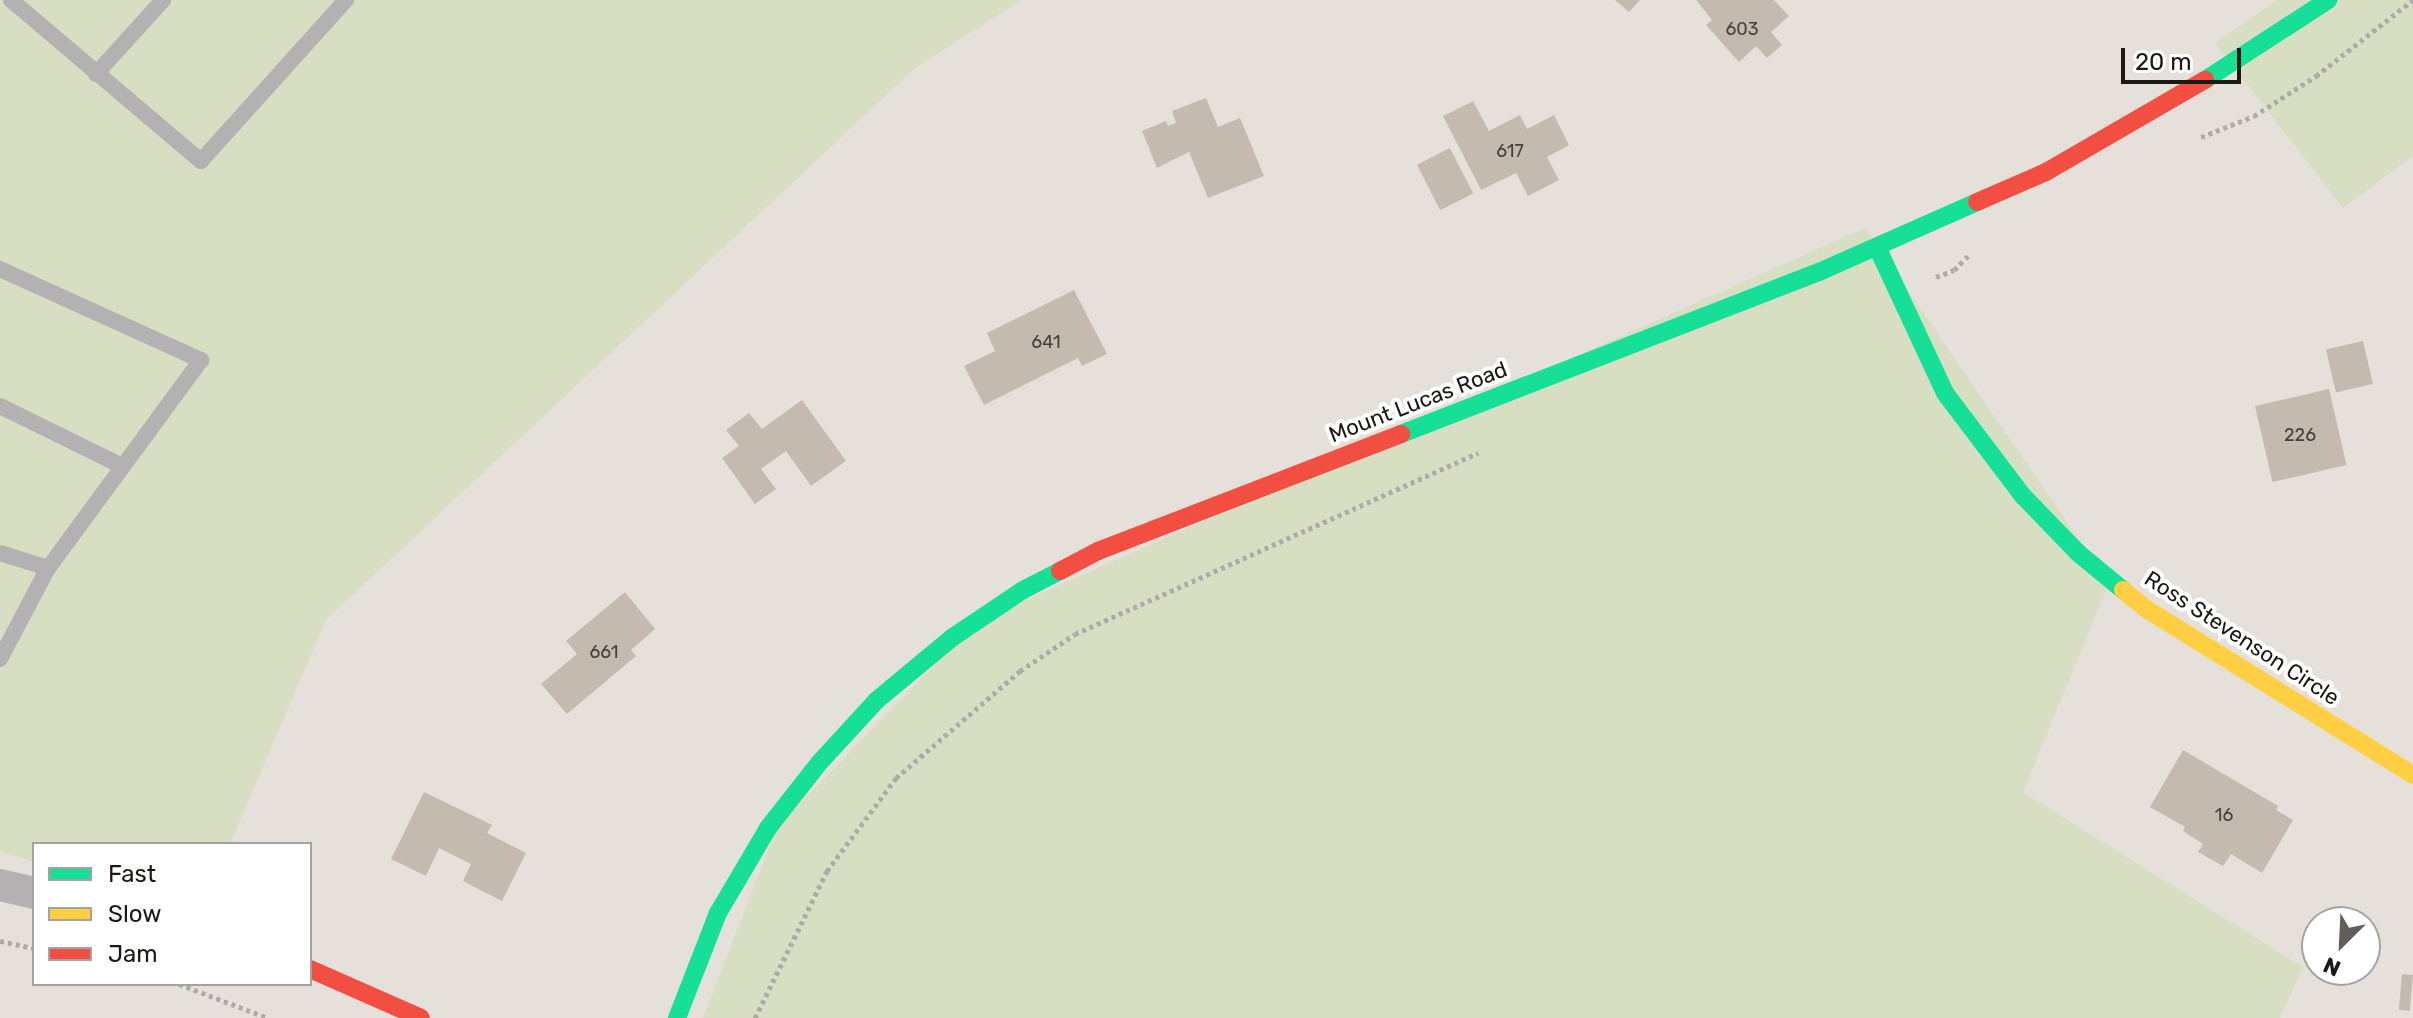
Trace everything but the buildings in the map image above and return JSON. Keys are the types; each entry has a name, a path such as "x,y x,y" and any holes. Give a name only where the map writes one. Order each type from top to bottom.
{"street":[{"name":"Mount Lucas Road","path":"677,1018 718,913 768,828 820,762 899,682 953,637 1023,590 1098,551 1877,247 2046,172 2165,106 2287,12 2328,0"},
{"name":"Ross Stevenson Circle","path":"1877,247 1945,393 2023,496 2077,552 2148,610 2413,775"},
{"path":"0,885 32,893"},
{"path":"312,970 421,1018"}],"lane":[{"path":"11,0 201,161 346,0"},
{"path":"96,74 163,0"},
{"path":"0,269 201,360 48,568 0,659"},
{"path":"0,406 122,466"},
{"path":"0,553 48,568"}],"path":[{"path":"755,1018 827,871 888,790 1020,671 1075,634 1481,452"},
{"path":"0,941 32,948"},
{"path":"184,986 268,1018"}],"green space":[{"path":"0,0 1022,0 915,68 326,620 231,842 32,842 32,861 0,851"},
{"path":"2277,0 2413,0 2413,156 2343,208 2215,43"},
{"path":"1865,228 2109,583 2023,792 2301,966 2301,971 2280,1018 703,1018 777,827 976,622"}],"traffic: fast":[{"path":"2205,80 2328,0"},
{"path":"1401,434 1819,272 1977,202"},
{"path":"1877,247 1945,393 2023,496 2077,552 2123,590"},
{"path":"677,1018 718,913 768,828 820,762 877,700 953,637 1023,590 1060,571"}],"traffic: slow":[{"path":"2123,590 2148,610 2413,775"}],"traffic: jam":[{"path":"1977,202 2046,172 2205,80"},
{"path":"1060,571 1098,551 1401,434"},
{"path":"312,970 421,1018"}]}
